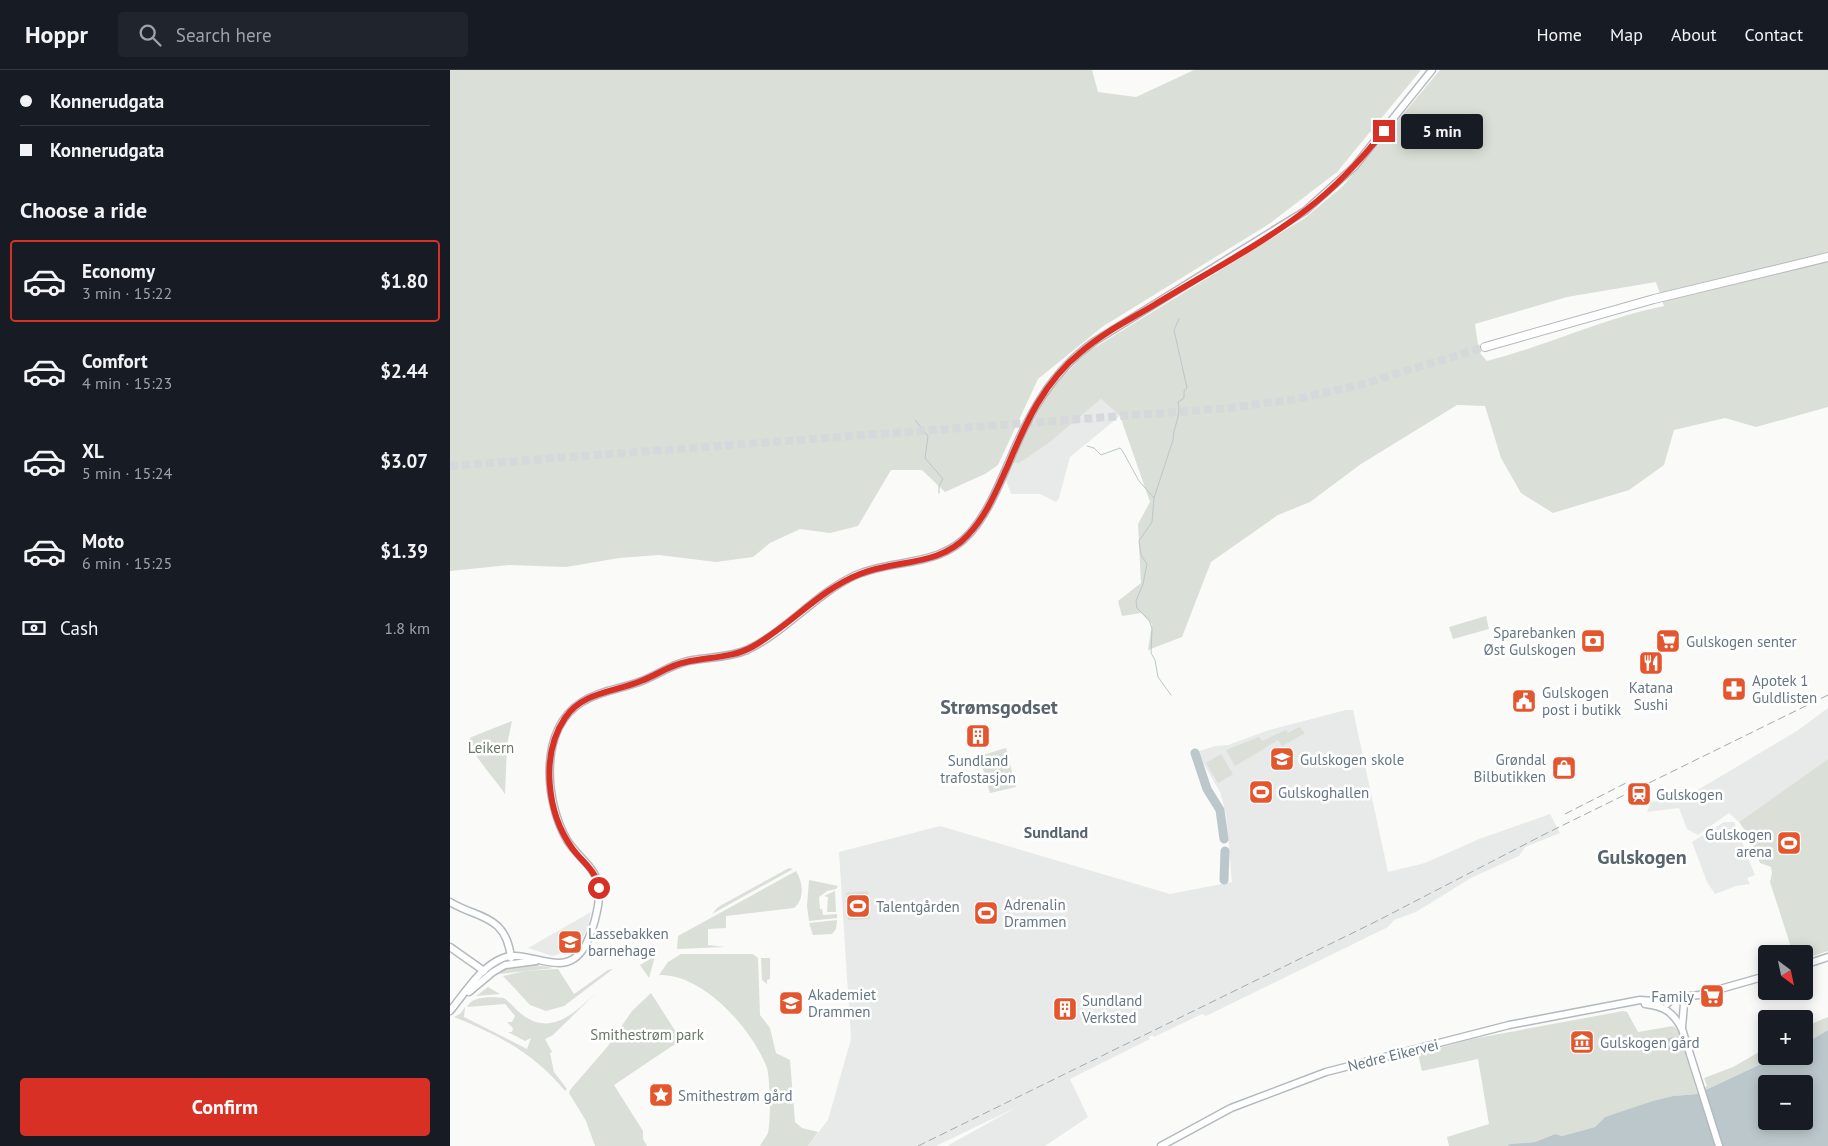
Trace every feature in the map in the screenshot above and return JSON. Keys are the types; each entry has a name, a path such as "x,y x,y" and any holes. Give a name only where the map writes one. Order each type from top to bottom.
{"highway":[{"path":"1485,347 1626,306 1828,259"}],"main road":[{"path":"451,1010 484,971 496,961 511,959 558,963 570,959 579,953 590,936 599,886 595,875 571,846 561,826 550,781 554,742 564,720 572,709 590,697 639,682 675,665 742,652 762,641 832,589 855,576 883,567 930,558 954,547 969,534 984,514 1031,413 1049,384 1064,367 1095,341 1305,211 1342,179 1364,156 1432,70"},
{"path":"450,902 484,916 493,922 509,945 511,959"},
{"path":"450,947 484,971"},
{"path":"1813,962 1828,957"},
{"path":"451,1010 493,972 511,959"},
{"path":"1719,1146 1682,1029 1674,1015 1667,1009 1668,1002 1672,998 1699,994 1758,978"},
{"path":"1682,1029 1684,1004 1699,994"},
{"path":"1680,998 1684,1004"},
{"name":"Nedre Eikervei","path":"1161,1146 1189,1129 1245,1102 1326,1072 1487,1030 1640,1000 1668,1002"},
{"name":"Nedre Eikervei","path":"1637,1002 1667,1009"},
{"path":"1674,1015 1682,1012"}],"shaded area":[{"path":"1101,399 1120,416 1070,457 1059,498 1056,502 1040,494 1011,494 1006,480 1012,461 1018,464 1049,443"},
{"path":"1828,708 1828,759 1739,822 1729,813 1698,835 1687,829 1679,808 1647,812 1651,802 1691,794 1797,731"},
{"name":"Sundland","path":"1346,710 1353,710 1388,872 1425,863 1479,839 1550,814 1560,833 1525,847 1519,856 1471,878 1416,912 1394,920 1388,927 1206,1016 1202,1014 1154,1037 1152,1035 1149,1037 1150,1039 1070,1079 1088,1117 1045,1146 947,1146 1017,1107 936,1146 808,1146 828,1120 851,1039 839,852 940,826 1170,894 1232,882 1226,814 1220,792 1197,752 1215,746 1228,745 1269,730"},
{"path":"1724,822 1734,822 1755,875 1747,878 1750,884 1736,886 1715,894 1707,882 1692,842"},
{"path":"591,912 587,930 578,945 570,951 552,956 528,948"},
{"path":"1828,1030 1828,1146 1507,1146 1510,1144 1535,1142 1555,1134 1562,1136 1595,1127 1605,1117 1653,1101 1673,1096 1697,1094 1759,1065 1813,1065 1813,1039"},
{"path":"1673,1037 1676,1041 1675,1048 1672,1050 1661,1048 1659,1042 1606,1049 1661,1041"}],"green space":[{"path":"450,70 1092,70 1098,92 1136,97 1194,70 1421,70 1337,172 1269,224 1102,327 1038,379 998,465 985,474 945,492 922,470 891,470 858,526 830,533 800,529 770,543 753,557 716,562 659,555 619,558 566,567 509,565 450,571"},
{"path":"1440,70 1828,70 1828,407 1756,427 1725,418 1674,430 1664,465 1629,490 1553,513 1521,493 1501,458 1485,406 1457,405 1361,464 1310,502 1278,515 1211,562 1182,637 1148,650 1152,624 1141,613 1122,616 1118,601 1141,583 1138,524 1150,502 1120,416 1101,399 1049,443 1018,464 1012,461 1050,390 1086,353 1305,218 1343,186","holes":["1656,282 1664,306 1641,311 1487,361 1479,352 1475,324 1567,297"]},
{"path":"1486,616 1489,629 1453,639 1449,627"},
{"name":"Leikern","path":"512,721 507,745 505,794 473,750 470,738"},
{"path":"1299,727 1305,733 1282,746 1278,740 1235,766 1226,750 1259,737 1262,741 1286,730 1288,733"},
{"path":"1006,748 1016,787 990,793 979,756"},
{"path":"1221,754 1233,774 1218,783 1206,763"},
{"path":"1828,759 1828,951 1813,956 1813,945 1790,944 1770,882 1771,867 1760,863 1749,836 1739,822"},
{"path":"789,868 793,869 712,914 718,907"},
{"path":"796,871 802,890 800,900 794,908 726,916 726,928 708,929 708,945 725,947 677,949 678,936"},
{"path":"809,880 838,886 836,889 827,891 819,897 820,909 822,909 823,915 837,914 837,918 809,921 807,906"},
{"path":"835,891 836,912 827,912 828,897 824,896"},
{"name":"Talentgården","path":"868,891 870,919 848,920 846,893"},
{"path":"837,920 836,929 832,934 813,935 809,923"},
{"path":"681,954 753,954 758,958 760,1015 770,1028 776,1053 790,1060 795,1122 802,1128 818,1132 808,1146 760,1146 768,1133 769,1127 770,1100 767,1068 750,1037 724,1006 692,983 676,977 659,975 668,962"},
{"path":"655,956 649,978 640,965"},
{"path":"761,958 770,958 770,979 767,980 767,984 762,980"},
{"path":"530,964 554,968 500,974 504,968"},
{"path":"558,969 574,994 608,970 613,969 564,1006 546,1011 530,1005 503,976 525,971"},
{"path":"488,987 500,994 476,996"},
{"path":"596,993 553,1035 545,1039 552,1052 550,1053 554,1072 567,1089 565,1091 541,1066 528,1056 500,1038 454,1017 460,1014 465,1007 464,1017 527,1049 531,1038 525,1041 508,1032 512,1032 513,1028 507,1022 512,1022 515,1016 505,1004 467,1007 470,1003 473,1000 483,998 504,998 524,1016 545,1023 563,1019"},
{"name":"Smithestrøm park","path":"651,993 681,1040 614,1085 643,1131 643,1139 647,1146 595,1146 586,1121 569,1093 570,1090 608,1046 632,1011"},
{"name":"Gulskogen gård","path":"1623,1011 1627,1012 1638,1032 1673,1026 1678,1030 1697,1092 1707,1086 1704,1078 1733,1067 1758,1053 1759,1065 1697,1094 1673,1096 1605,1117 1595,1127 1562,1136 1555,1134 1535,1142 1510,1144 1507,1146 1449,1146 1447,1137 1489,1124 1478,1059 1422,1071 1418,1054 1472,1039"},
{"path":"1828,1017 1828,1030 1813,1039 1813,1023"}],"waterway":[{"path":"1154,498 1173,440 1179,411 1178,402 1184,398 1184,391 1187,388 1174,330 1179,319"},
{"path":"915,420 928,436 925,458 943,479 939,486 939,493"},
{"path":"1087,446 1094,448 1101,455 1120,448 1139,481 1154,498 1152,522 1139,541 1141,555 1147,564 1143,584 1136,601 1137,608 1149,620 1152,628 1151,653 1155,660 1158,677 1171,695"},
{"path":"1195,753 1207,789 1220,810 1224,839"},
{"path":"1224,880 1225,851"}],"tunnel":[{"path":"450,466 1229,408 1296,399 1356,386 1485,347"}],"railway":[{"path":"918,1146 1375,922 1545,834 1828,695"},
{"path":"1565,814 1626,783"}],"place":[{"name":"Sparebanken Øst Gulskogen","path":"1593,641"},
{"name":"Gulskogen senter","path":"1668,641"},
{"name":"Katana Sushi","path":"1651,663"},
{"name":"Apotek 1 Guldlisten","path":"1734,689"},
{"name":"Gulskogen post i butikk","path":"1524,701"},
{"name":"Sundland trafostasjon","path":"978,736"},
{"name":"Gulskogen skole","path":"1282,759"},
{"name":"Grøndal Bilbutikken","path":"1564,768"},
{"name":"Gulskoghallen","path":"1261,792"},
{"name":"Gulskogen","path":"1639,794"},
{"name":"Gulskogen arena","path":"1789,843"},
{"name":"Talentgården","path":"858,906"},
{"name":"Adrenalin Drammen","path":"986,913"},
{"name":"Lassebakken barnehage","path":"570,942"},
{"name":"Family","path":"1712,996"},
{"name":"Akademiet Drammen","path":"791,1003"},
{"name":"Sundland Verksted","path":"1065,1009"},
{"name":"Gulskogen gård","path":"1582,1042"},
{"name":"Smithestrøm gård","path":"661,1095"}],"district":[{"name":"Strømsgodset","path":"999,707"},
{"name":"Sundland","path":"1056,832"},
{"name":"Gulskogen","path":"1642,857"}],"route":[{"path":"599,888 595,875 568,842 555,810 550,781 554,742 566,716 572,709 590,697 639,682 666,668 689,661 742,652 762,641 832,589 855,576 883,567 930,558 954,547 969,534 984,514 1037,403 1049,384 1072,359 1106,334 1282,227 1305,211 1346,175 1384,131"}]}
